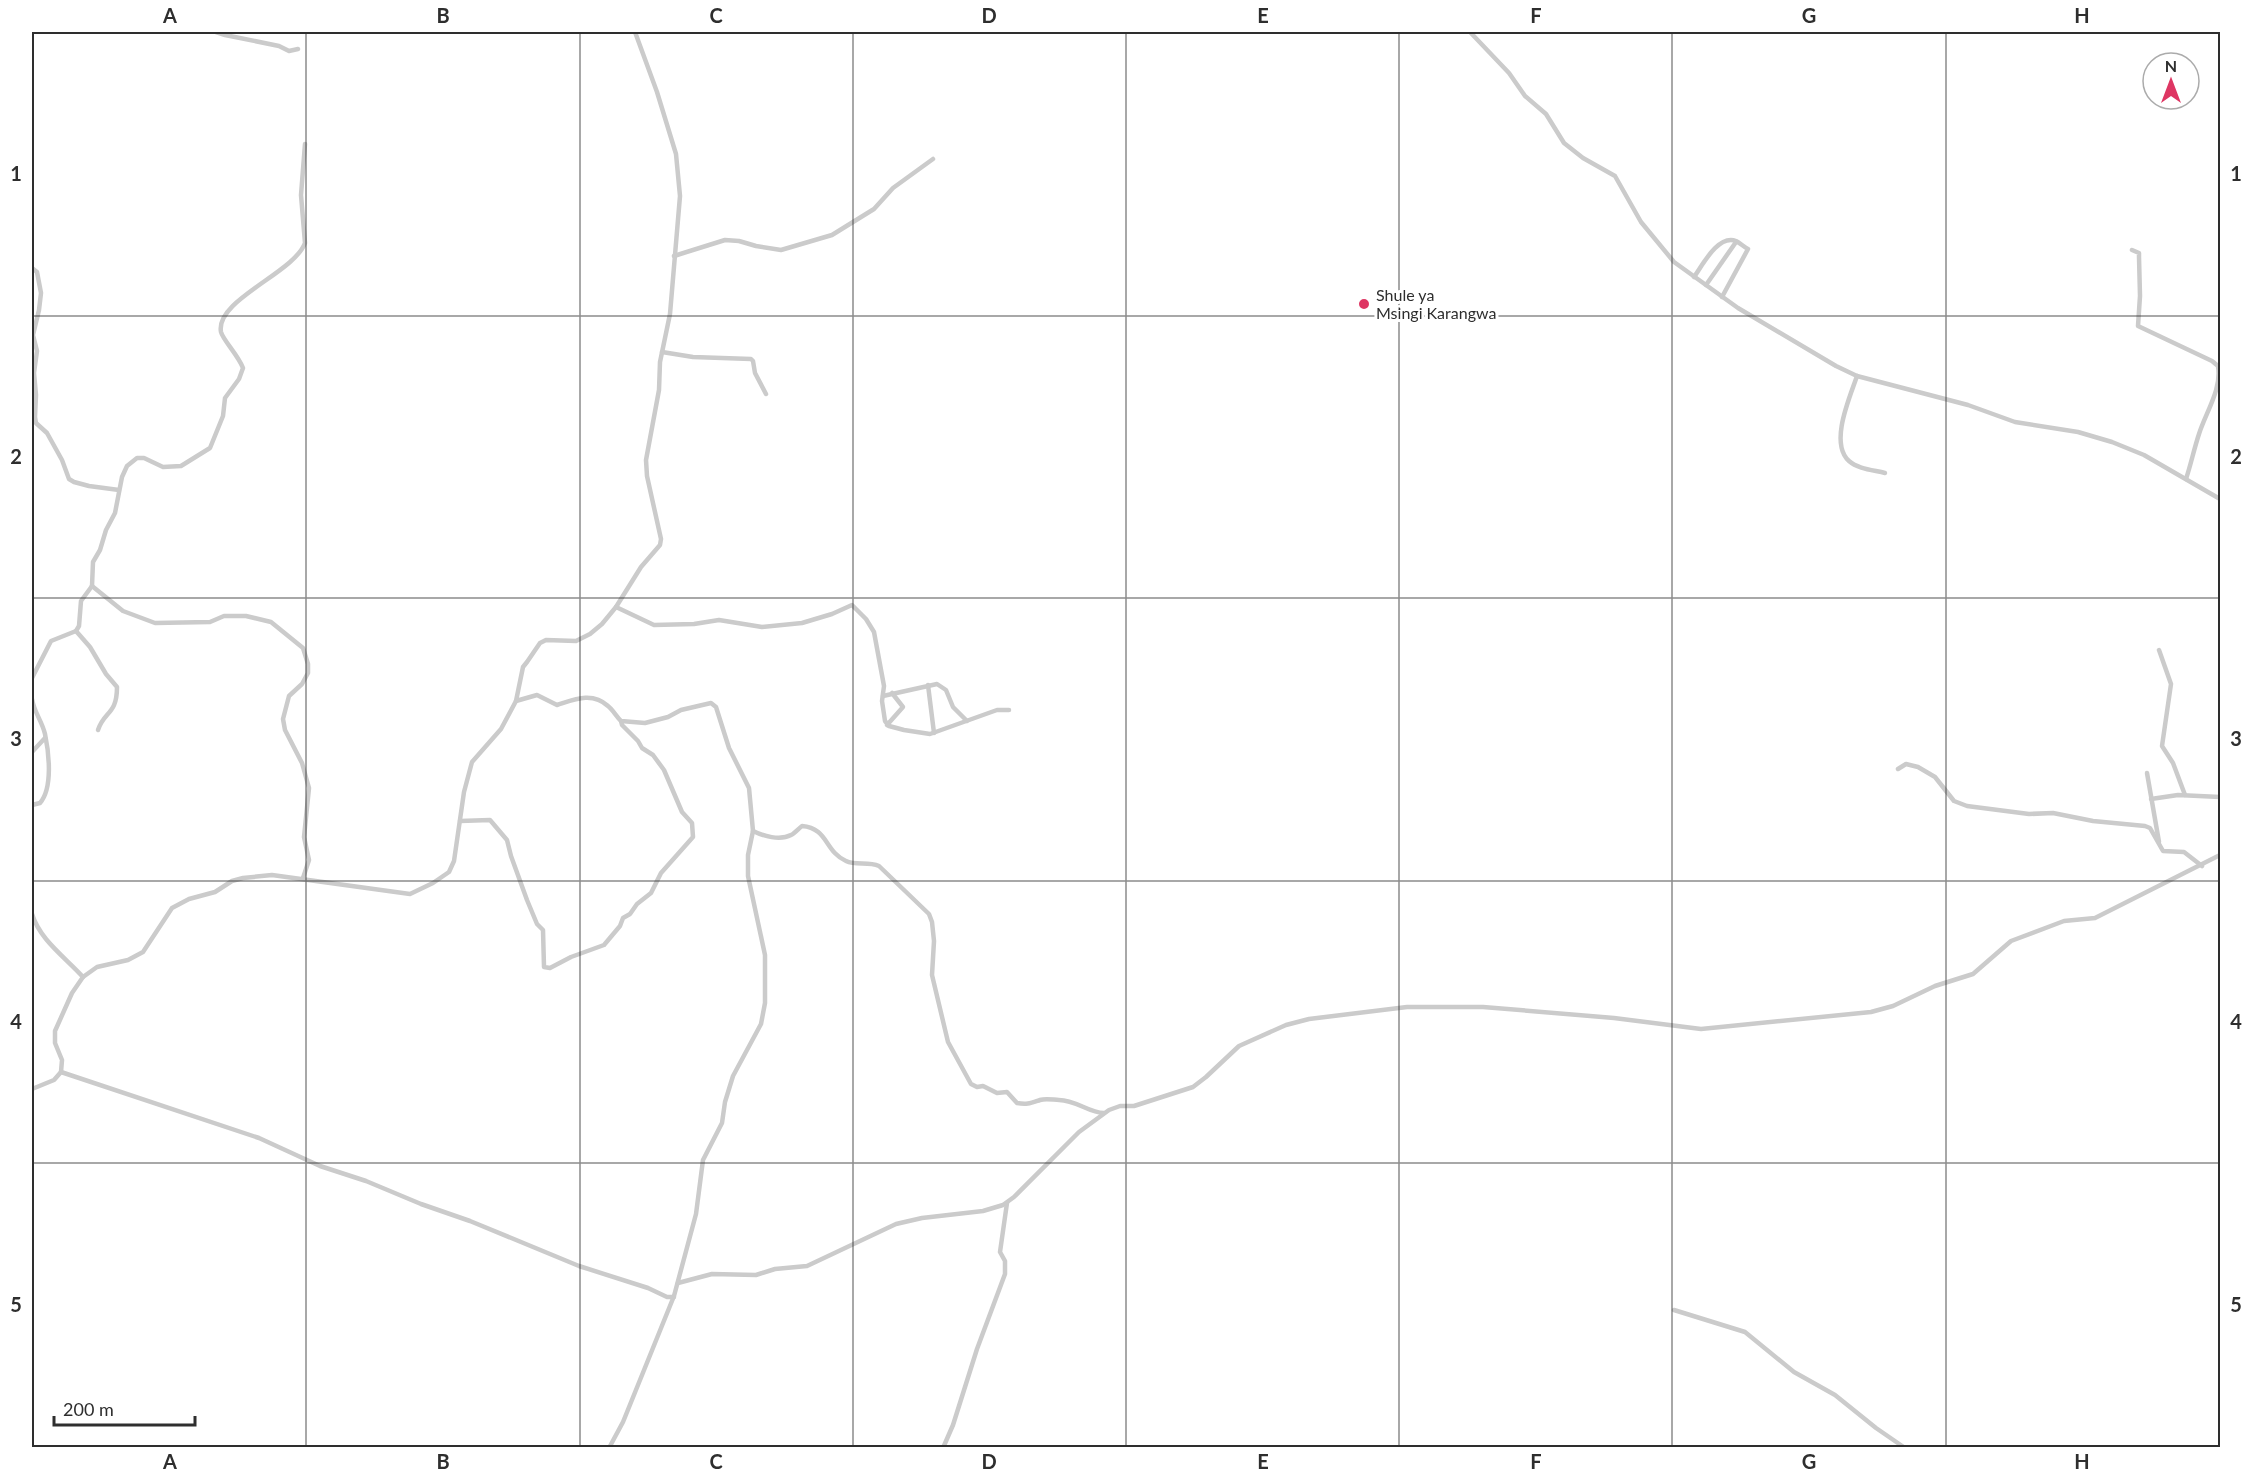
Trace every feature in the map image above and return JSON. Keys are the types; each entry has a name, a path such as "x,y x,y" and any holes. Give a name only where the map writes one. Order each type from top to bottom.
{"street":[{"path":"216,32 279,46 290,51 298,50"},
{"path":"32,1089 54,1080 61,1072 62,1060 55,1043 55,1031 72,993 83,977 98,967 128,960 143,952 172,908 189,899 215,892 232,881 250,876 272,875 414,893 451,870 472,762 495,738 516,701 524,667 540,643 546,640 576,642 602,624 661,541 647,476 646,460 670,314 680,196 678,162 657,92 635,32"},
{"path":"1470,32 1509,73 1525,96 1546,114 1564,142 1583,158 1615,176 1652,236 1674,262 1722,297 1820,357 1857,376 1968,405 2015,422 2078,432 2112,442 2134,450 2220,499"},
{"path":"32,678 51,641 76,631 80,626 81,601 92,586 93,562 115,513 119,490 127,466 137,458 144,458 171,468 181,466 210,448 223,416 225,398 239,379 243,368 236,352 223,338 221,322 231,307 293,259 305,243 301,179 305,144"},
{"path":"674,256 725,240 739,240 756,246 781,250 832,235 874,209 893,188 933,159"},
{"path":"1694,277 1717,246 1726,241 1736,242 1748,250 1722,297"},
{"path":"1706,285 1736,242"},
{"path":"2132,250 2139,253 2138,326 2218,366 2214,396 2200,431 2186,479"},
{"path":"32,268 37,272 41,293 33,335 37,351 34,373 36,423 47,434 62,460 69,479 89,486 119,490"},
{"path":"662,352 693,357 751,359 766,394"},
{"path":"1857,376 1842,425 1840,444 1846,457 1852,463 1885,473"},
{"path":"92,586 123,611 154,623 210,622 224,616 246,616 271,622 303,648 307,658 308,673 302,684 289,696 283,719 285,730 305,770 309,788 304,837 309,860 303,878"},
{"path":"616,607 650,624 694,624 719,620 762,627 802,623 852,605 866,619 874,632 882,672 884,688 882,701 887,725"},
{"path":"76,631 90,647 106,674 117,687 113,710 101,722 98,730"},
{"path":"2159,650 2171,684 2162,746 2173,763 2185,795"},
{"path":"883,696 937,684 944,689 953,707 967,722"},
{"path":"928,685 934,733"},
{"path":"887,725 903,707 892,693"},
{"path":"460,821 490,820 506,837 537,924 544,933 544,967 550,968 571,957 601,947 618,929 623,918 630,914 637,903 651,893 661,873 690,842 694,833 692,823 682,812 664,770 653,755 642,748 605,703 587,697 557,705 537,695 516,701"},
{"path":"32,699 33,710 45,738 47,787 40,803 32,805"},
{"path":"609,1448 623,1422 674,1296 696,1214 704,1160 722,1123 725,1102 733,1076 763,1016 766,964 748,876 748,855 753,831 748,783 729,748 713,704 681,710 668,717 645,723 621,721"},
{"path":"887,725 912,732 934,733 997,710 1009,710"},
{"path":"32,752 45,738"},
{"path":"1898,769 1906,764 1918,767 1935,777 1954,801 1967,806 2029,814 2053,813 2093,821 2145,826 2152,832 2160,848 2166,853 2184,852 2202,866"},
{"path":"2147,773 2160,848"},
{"path":"2151,799 2185,795 2220,797"},
{"path":"753,831 765,836 781,838 793,834 802,826 816,829 838,856 849,863 868,863 879,866 928,914 932,922 934,941 932,975 945,1034 971,1084 976,1087 983,1086 996,1093 1005,1091 1015,1102 1021,1104 1033,1104 1042,1100 1062,1100 1087,1107 1096,1113 1104,1113"},
{"path":"678,1283 712,1274 756,1275 775,1269 807,1266 896,1224 922,1218 983,1211 1007,1203 1079,1132 1104,1113 1115,1107 1134,1106 1193,1087 1239,1046 1299,1021 1338,1014 1416,1007 1483,1007 1614,1018 1701,1029 1871,1012 1893,1006 1935,986 1965,978 1979,970 2011,941 2064,921 2095,918 2220,855"},
{"path":"32,914 40,931 83,977"},
{"path":"61,1072 260,1138 320,1166 470,1221 579,1266 648,1288 667,1297 674,1296"},
{"path":"943,1448 1005,1274 1005,1261 1000,1252 1007,1203"},
{"path":"1674,1310 1745,1332 1794,1372 1835,1395 1905,1448"}],"place":[{"name":"Shule ya Msingi Karangwa","path":"1364,304"}]}
